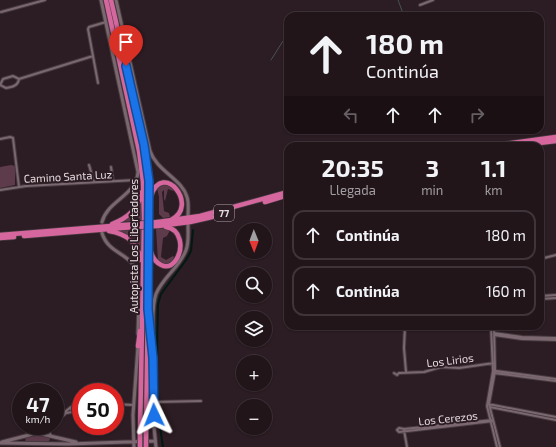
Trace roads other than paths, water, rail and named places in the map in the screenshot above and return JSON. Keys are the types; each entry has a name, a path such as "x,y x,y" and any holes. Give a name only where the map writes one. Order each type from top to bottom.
{"highway":[{"name":"Autopista Los Libertadores","path":"106,0 139,151 143,182 143,308 140,447"},
{"name":"Autopista Los Libertadores","path":"111,0 144,145 148,173 150,199 146,447"},
{"path":"519,142 556,137"},
{"path":"542,142 556,140"},
{"path":"103,224 124,219 133,211 139,200 143,182"},
{"path":"150,199 153,190 160,183 169,182 176,188 182,202 181,210 176,217 164,222"},
{"name":"77","path":"158,224 204,216 284,193"},
{"name":"77","path":"0,238 101,232 135,226 197,220 284,196"},
{"name":"77","path":"0,235 103,224 135,226"},
{"path":"149,247 153,259 159,265 165,266 171,264 177,258 180,241 178,233 171,228 158,224"},
{"path":"101,232 119,233 131,240 139,252 143,271"},
{"path":"138,346 143,308"},
{"path":"148,309 153,358"}],"street":[{"path":"1,12 45,0"},
{"path":"101,0 138,172 136,180 130,191 108,210 103,224"},
{"path":"116,0 150,151 158,166 184,191 188,200 188,216"},
{"path":"420,5 433,0"},
{"path":"98,83 88,28 106,22"},
{"path":"19,79 93,56"},
{"path":"13,76 17,76 19,79 18,84 15,86 6,88 0,85 3,80 13,76"},
{"path":"0,139 10,136 13,138 19,187"},
{"path":"89,165 94,182"},
{"path":"111,167 113,181"},
{"name":"Camino Santa Luz","path":"0,190 19,187 136,180"},
{"path":"156,447 153,402 155,299 161,285 185,252 188,244 188,225"},
{"path":"101,232 108,246 130,261 137,272 138,346 133,404 134,447"},
{"path":"544,258 556,254"},
{"path":"544,296 556,295"},
{"path":"544,300 556,298"},
{"path":"405,330 404,348 406,372"},
{"path":"492,330 494,372 488,405 499,447"},
{"path":"492,334 522,339 556,339"},
{"name":"Los Lirios","path":"399,373 424,372 441,367 459,368 494,363"},
{"path":"494,372 556,380"},
{"path":"153,402 201,401"},
{"path":"124,404 133,404"},
{"path":"488,405 556,418"},
{"path":"64,413 72,406"},
{"name":"Los Cerezos","path":"407,447 403,430 491,421"},
{"path":"0,443 30,435"},
{"path":"46,435 80,442"},
{"path":"26,436 23,440 26,443"},
{"path":"48,444 51,441 51,436"},
{"path":"0,443 48,444 155,441"}],"waterway":[{"path":"398,0 402,12"},
{"path":"271,60 284,41"},
{"path":"163,447 160,429 158,394 158,304 161,294 191,251 193,230"}]}
